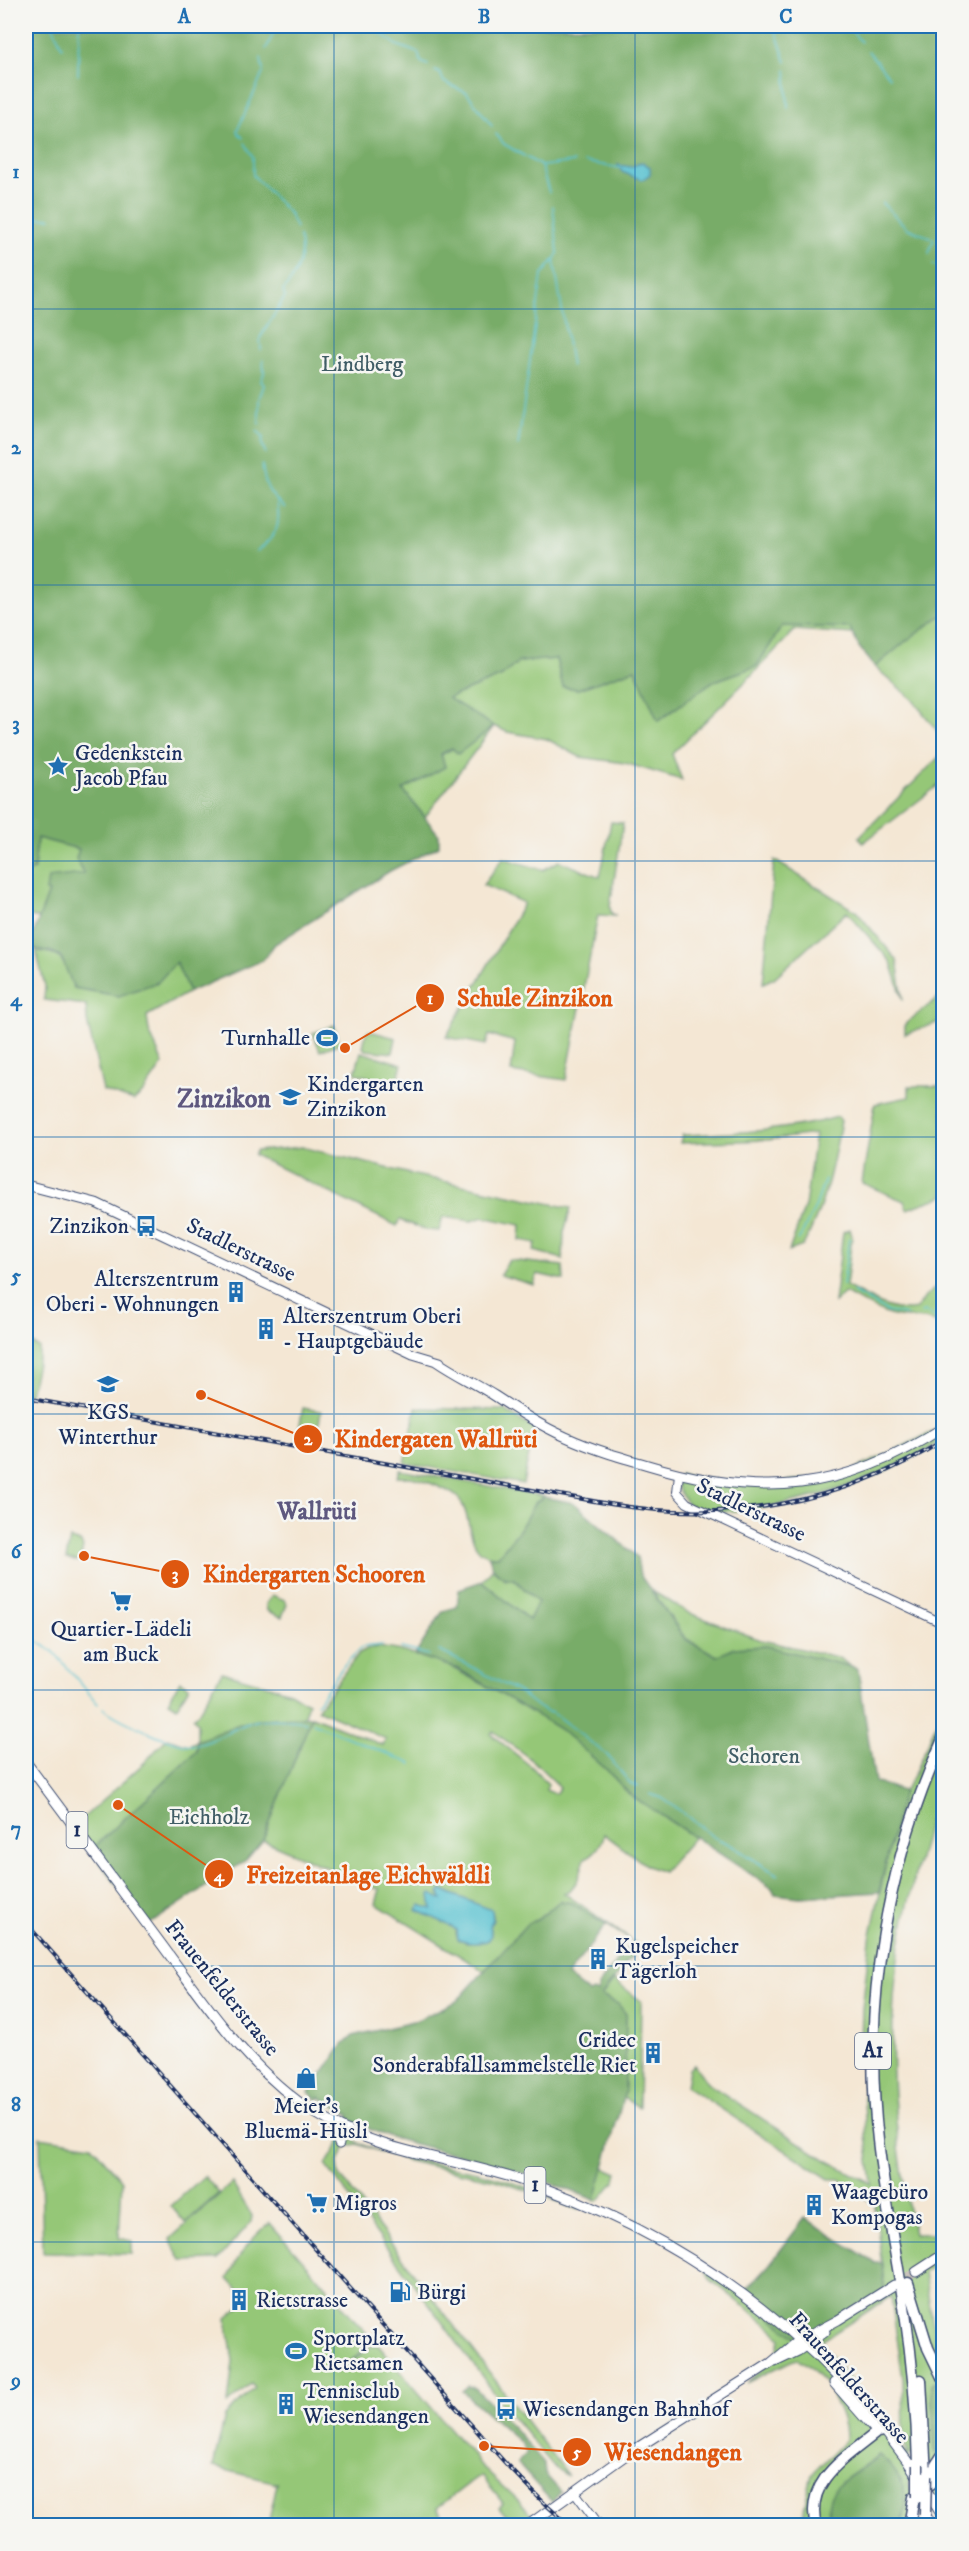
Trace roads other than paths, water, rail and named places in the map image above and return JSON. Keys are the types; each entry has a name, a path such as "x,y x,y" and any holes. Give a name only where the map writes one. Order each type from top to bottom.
{"highway":[{"name":"A1","path":"917,2526 918,2465 914,2387 909,2340 877,2133 873,2031 881,1946 897,1866 915,1807 944,1737"},
{"name":"A1","path":"927,2522 928,2480 921,2385 883,2123 880,2068 882,2000 890,1937 902,1877 919,1817 944,1754"},
{"path":"908,2283 928,2348 944,2381"},
{"path":"816,2526 814,2504 821,2483 831,2470 881,2434"},
{"path":"822,2526 819,2505 826,2484 881,2434"},
{"path":"928,2480 944,2453"},
{"path":"909,2526 916,2500"}],"main road":[{"name":"Stadlerstrasse","path":"26,1185 96,1203 413,1354 436,1361 568,1439 679,1474"},
{"path":"679,1474 740,1485 785,1485 824,1479 888,1459 944,1427"},
{"name":"Frauenfelderstrasse","path":"26,1762 234,2041 283,2088 333,2124 399,2148 512,2178 591,2207 629,2224 680,2253 741,2294 748,2303 801,2344 861,2403 922,2493 940,2526"},
{"path":"333,2124 339,2144"},
{"path":"916,2272 944,2254"},
{"path":"527,2526 574,2491 771,2362 894,2285"},
{"name":"Frauenfelderstrasse","path":"881,2434 922,2484 944,2519"}],"street":[{"name":"Stadlerstrasse","path":"679,1474 677,1492 687,1503 944,1624"},
{"path":"574,2491 600,2526"}],"water":[{"path":"642,162 650,167 650,174 642,180 622,172 618,165 631,167"},
{"path":"441,1890 492,1910 493,1920 489,1926 491,1934 489,1940 473,1943 461,1941 454,1928 417,1910 420,1905 432,1909 430,1895 442,1900"}],"waterway":[{"path":"53,26 62,47"},
{"path":"78,75 79,26"},
{"path":"266,49 277,26"},
{"path":"346,26 357,31 372,27 397,45 418,53 421,62 428,65"},
{"path":"774,26 786,62"},
{"path":"848,26 861,42"},
{"path":"868,51 889,77"},
{"path":"261,58 263,71"},
{"path":"786,70 788,108"},
{"path":"435,71 440,73 444,82 467,93 492,126"},
{"path":"243,138 237,131 263,73"},
{"path":"496,134 504,144 541,166 549,192"},
{"path":"245,143 253,157 253,175 289,213 296,228"},
{"path":"542,166 574,162"},
{"path":"585,162 620,168"},
{"path":"882,203 907,228 934,239 929,253"},
{"path":"553,206 558,253 554,260 571,366"},
{"path":"26,218 51,218"},
{"path":"261,350 260,338 285,297 283,291 298,265 301,251 299,236"},
{"path":"518,446 542,275 554,260"},
{"path":"933,264 944,272"},
{"path":"259,424 259,399 264,385 261,381 264,373 263,360"},
{"path":"257,431 263,436 262,444 266,454"},
{"path":"262,465 268,489 285,508"},
{"path":"257,551 276,530 277,501"},
{"path":"798,1241 815,1208 825,1179"},
{"path":"843,1285 849,1238"},
{"path":"853,1292 888,1312 907,1315"},
{"path":"921,1313 925,1312 944,1322"},
{"path":"26,1634 54,1652 98,1704"},
{"path":"317,1703 345,1664 362,1647 383,1645"},
{"path":"401,1648 429,1655"},
{"path":"439,1651 517,1691 543,1710 553,1713 607,1755 630,1783 638,1787"},
{"path":"103,1708 148,1732 176,1742 196,1745 258,1720 278,1719 306,1722"},
{"path":"313,1723 412,1764"},
{"path":"650,1794 662,1798 713,1837 729,1844 778,1875"}],"tunnel":[{"path":"896,2284 916,2272"}],"railway":[{"path":"26,1398 610,1504 654,1510 697,1511 783,1504 824,1494 865,1480 905,1462 944,1440"},
{"path":"26,1923 507,2465 570,2526"}],"place":[{"name":"Gedenkstein Jacob Pfau","path":"58,766"},
{"name":"Turnhalle","path":"327,1038"},
{"name":"Schule Zinzikon","path":"345,1048"},
{"name":"Kindergarten Zinzikon","path":"290,1097"},
{"name":"Zinzikon","path":"146,1226"},
{"name":"Alterszentrum Oberi - Wohnungen","path":"236,1292"},
{"name":"Alterszentrum Oberi - Hauptgebäude","path":"266,1329"},
{"name":"KGS Winterthur","path":"108,1384"},
{"name":"Kindergaten Wallrüti","path":"201,1395"},
{"name":"Kindergarten Schooren","path":"84,1556"},
{"name":"Quartier-Lädeli am Buck","path":"121,1601"},
{"name":"Freizeitanlage Eichwäldli","path":"118,1805"},
{"name":"Kugelspeicher Tägerloh","path":"598,1959"},
{"name":"Cridec Sonderabfallsammelstelle Riet","path":"653,2053"},
{"name":"Meier's Bluemä-Hüsli","path":"306,2078"},
{"name":"Migros","path":"317,2203"},
{"name":"Waagebüro Kompogas","path":"814,2205"},
{"name":"Bürgi","path":"400,2292"},
{"name":"Rietstrasse","path":"239,2300"},
{"name":"Sportplatz Rietsamen","path":"296,2351"},
{"name":"Tennisclub Wiesendangen","path":"286,2404"},
{"name":"Wiesendangen Bahnhof","path":"506,2409"},
{"name":"Wiesendangen","path":"484,2446"}],"district":[{"name":"Zinzikon","path":"224,1099"},
{"name":"Wallrüti","path":"317,1512"}],"park label":[{"name":"Lindberg","path":"362,364"},
{"name":"Schoren","path":"764,1756"},
{"name":"Eichholz","path":"209,1817"}]}
